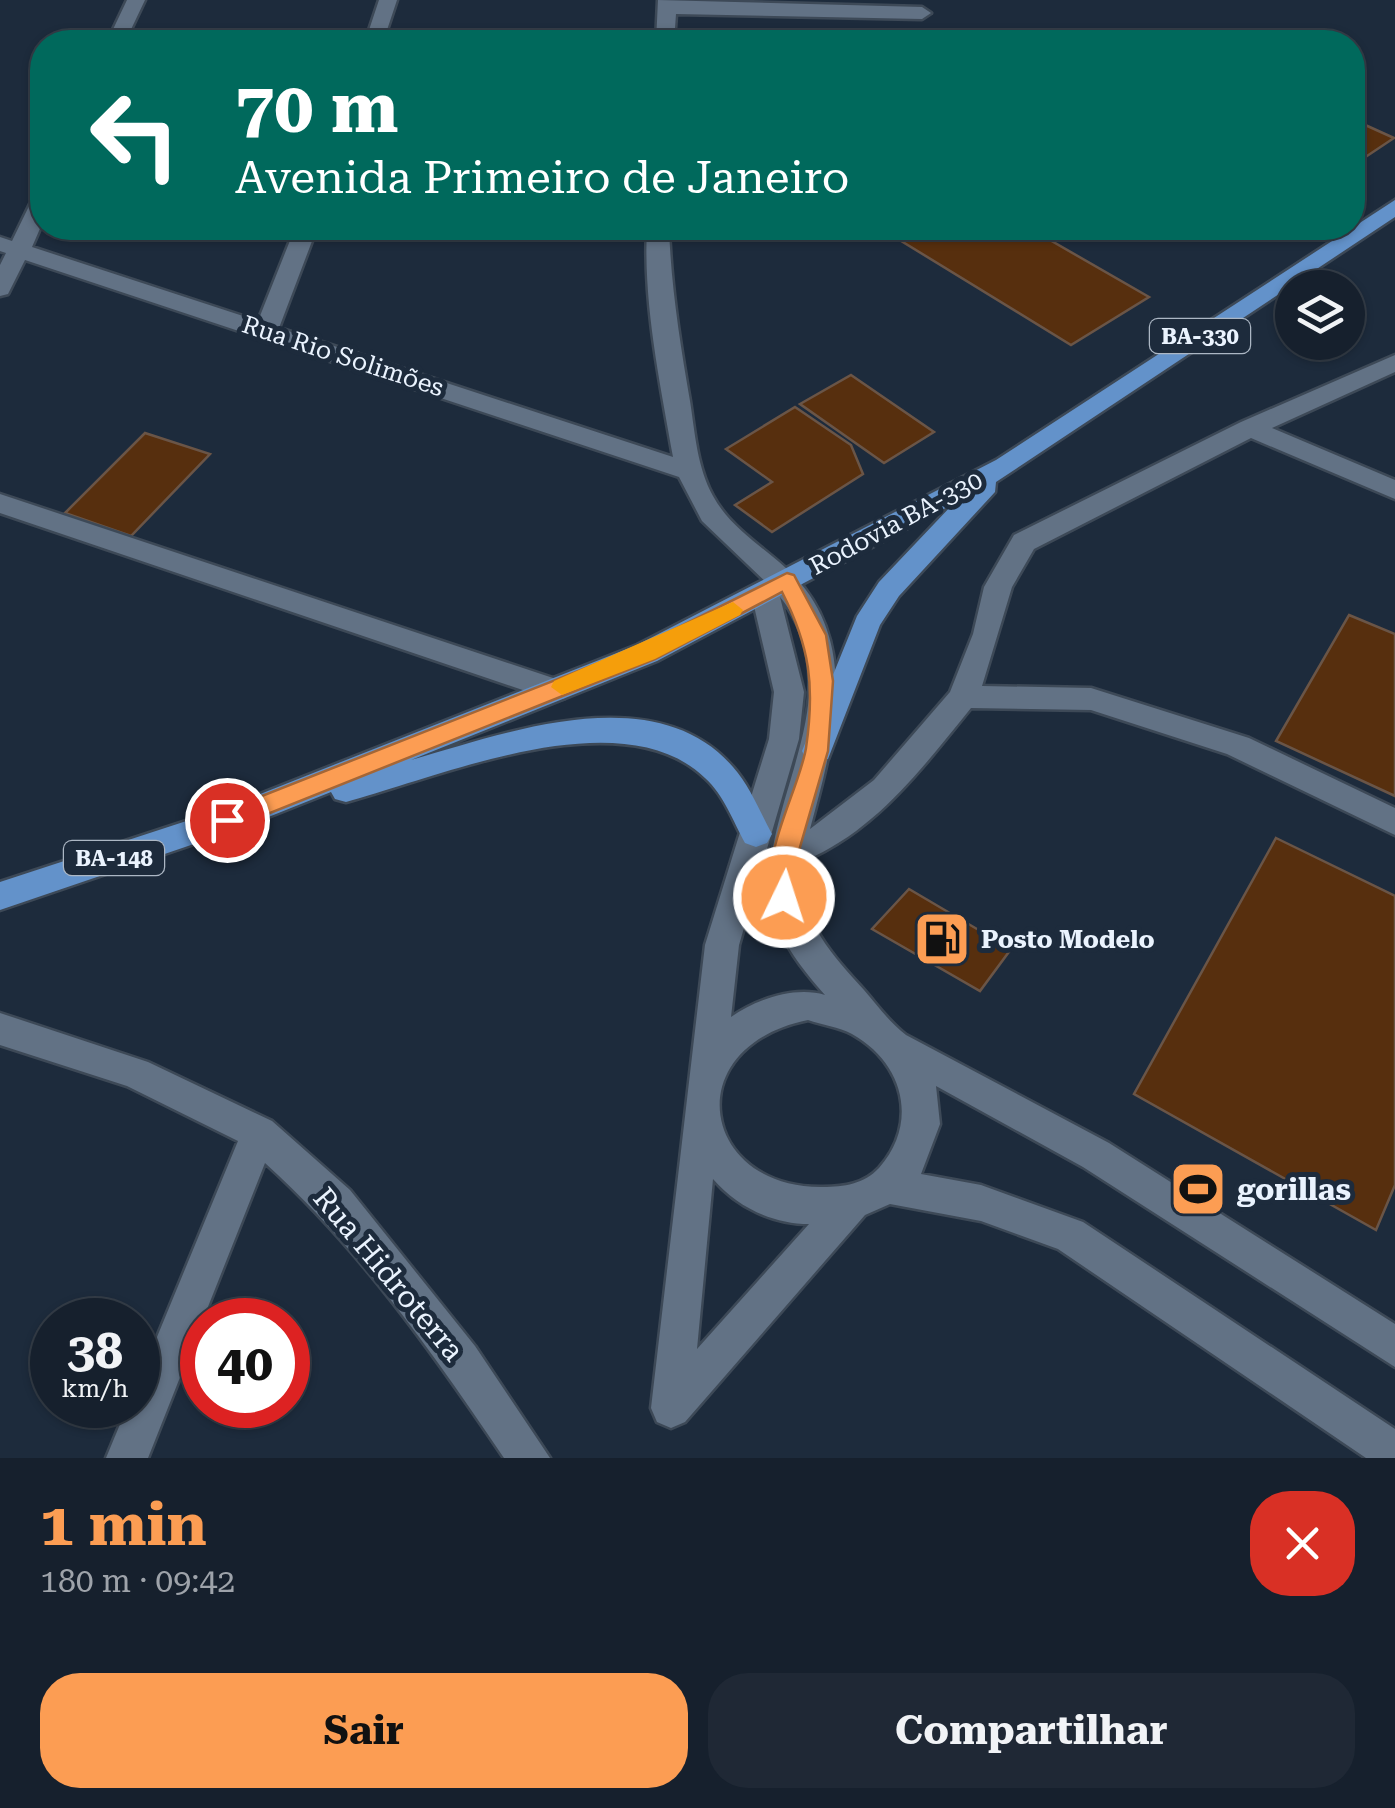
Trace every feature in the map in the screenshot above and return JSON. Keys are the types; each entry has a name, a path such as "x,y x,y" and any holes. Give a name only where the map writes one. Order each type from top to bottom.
{"main road":[{"name":"BA-330","path":"1365,226 1395,206"},
{"name":"BA-330","path":"1005,466 1344,240"},
{"name":"Rodovia BA-330","path":"776,587 1005,466"},
{"path":"817,751 867,623 889,588 1005,466"},
{"name":"BA-148","path":"0,896 227,820 555,690 647,653 776,587"},
{"path":"227,820 574,732 628,730 663,737 713,766 730,784 756,834"}],"street":[{"path":"122,30 136,0"},
{"path":"378,30 388,0"},
{"path":"666,30 667,4 922,13"},
{"path":"0,289 10,248 30,219"},
{"path":"266,330 301,240"},
{"path":"658,240 660,320 686,470 710,513 815,635 822,681 817,751 786,854 784,897 800,937 871,1022 900,1048 1096,1155 1395,1348"},
{"name":"Rua Rio Solimões","path":"10,248 686,470"},
{"path":"786,854 814,845 857,819 964,697 987,634 998,586 1024,542 1250,428 1395,363"},
{"path":"1250,428 1395,490"},
{"path":"0,503 555,690"},
{"path":"776,587 789,692 784,739 722,945 672,1408 851,1205"},
{"path":"964,697 1091,699 1238,746 1395,822"},
{"path":"871,1022 840,1009 808,1005 776,1008 747,1021 724,1042 705,1086 708,1136 724,1164 750,1188 782,1204 816,1210 851,1205 888,1186 909,1163 921,1135 923,1104 916,1075 900,1048"},
{"name":"Rua Hidroterra","path":"0,1029 136,1073 258,1133 337,1203 461,1360 529,1458"},
{"path":"127,1458 258,1133"},
{"path":"888,1186 982,1203 1070,1235 1395,1453"}],"building":[{"path":"1365,125 1394,138 1365,157"},
{"path":"900,240 1050,240 1149,297 1071,345"},
{"path":"851,375 934,432 884,463 800,404"},
{"path":"795,407 851,445 863,474 772,532 735,505 772,482 726,449"},
{"path":"145,433 210,454 131,536 65,513"},
{"path":"1349,615 1395,634 1395,796 1276,741"},
{"path":"1276,838 1395,896 1395,1185 1376,1230 1134,1094"},
{"name":"Posto Modelo","path":"909,889 1011,949 980,991 872,929"}],"slow traffic":[{"path":"562,687 647,653 733,610"}],"place":[{"name":"Posto Modelo","path":"942,939"},
{"name":"gorillas","path":"1198,1189"}],"route":[{"path":"227,820 647,653 787,580 815,635 822,681 817,751 786,854 784,897"}]}
